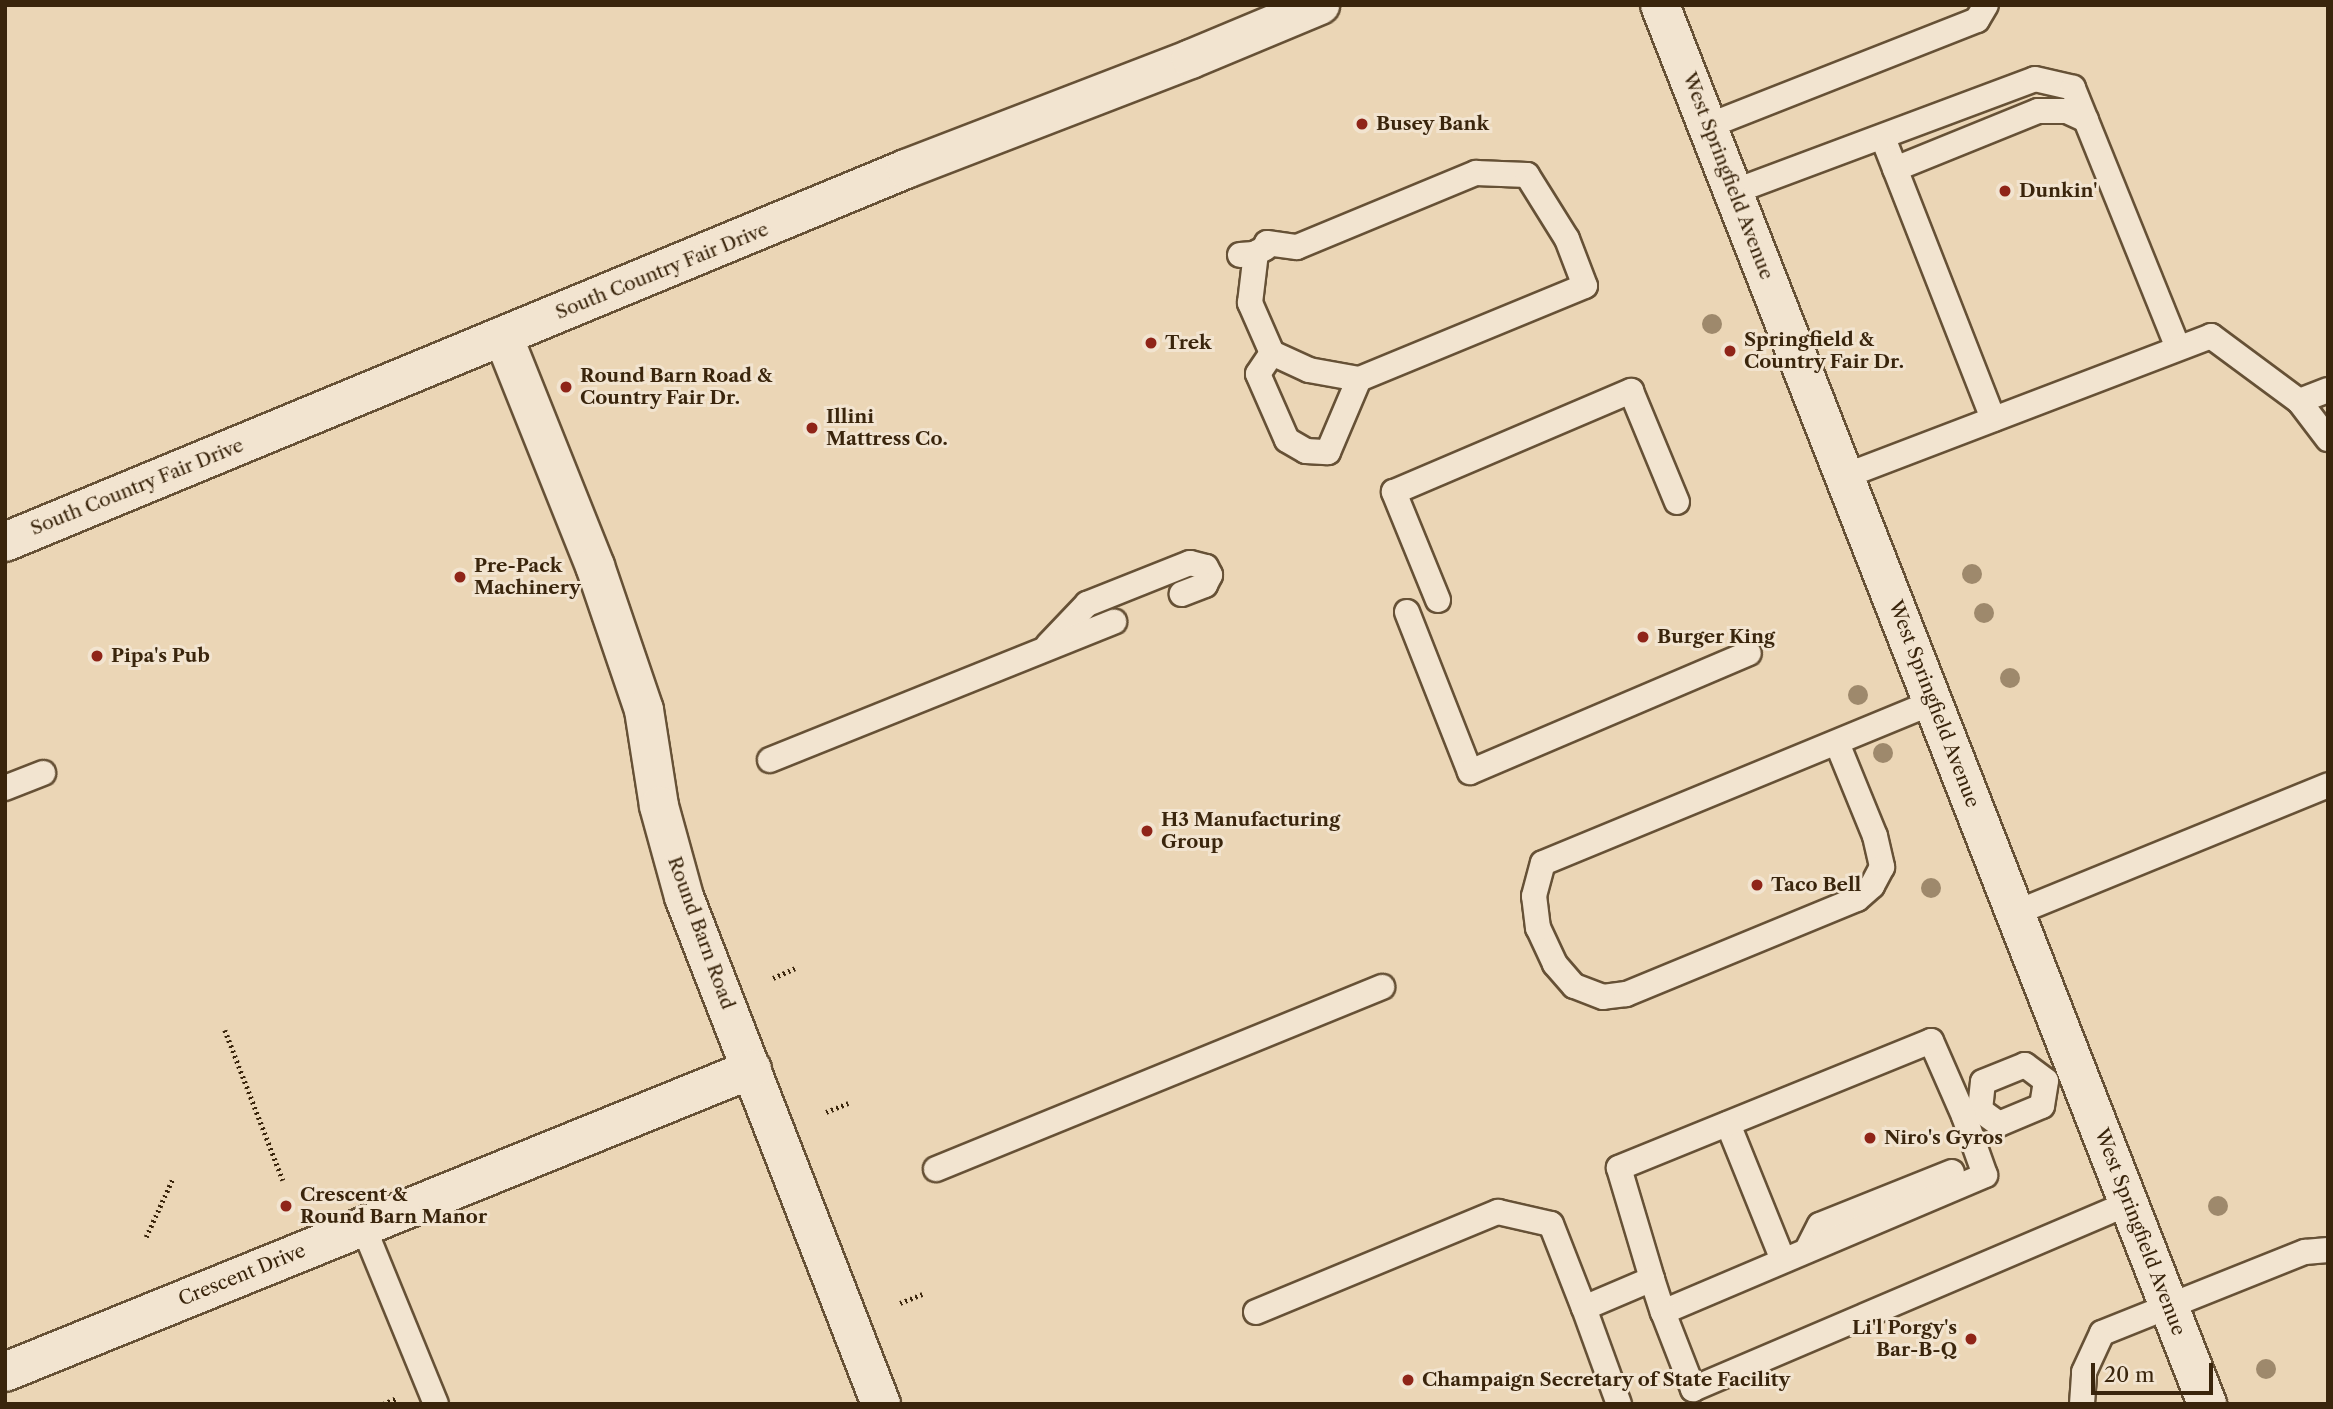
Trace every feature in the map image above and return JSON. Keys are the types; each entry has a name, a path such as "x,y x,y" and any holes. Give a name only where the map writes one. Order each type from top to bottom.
{"street":[{"name":"South Country Fair Drive","path":"5,542 906,169 1191,59 1320,5"},
{"name":"West Springfield Avenue","path":"1660,5 2015,913 2061,1075 2129,1203 2207,1404"},
{"name":"Round Barn Road","path":"503,336 595,566 644,710 659,806 684,897 881,1404"},
{"name":"Crescent Drive","path":"5,1372 752,1069"}],"lane":[{"path":"1708,126 1977,20 1986,5"},
{"path":"1733,192 2035,79 2073,88 2178,348"},
{"path":"1895,169 2038,111 2067,111 2086,120"},
{"path":"1883,138 1993,419"},
{"path":"1476,173 1527,175 1567,239 1585,286 1359,379 1310,370 1272,354 1250,303 1248,254 1265,248 1267,243 1297,247 1476,173"},
{"path":"1844,476 2211,336 2299,401 2328,439"},
{"path":"1272,354 1258,374 1287,440 1306,451 1328,452 1359,379"},
{"path":"2299,401 2328,390"},
{"path":"1438,600 1394,492 1632,391 1677,502"},
{"path":"1043,651 1087,604 1190,563 1206,567 1210,575 1205,585 1182,594"},
{"path":"1407,612 1470,772 1749,653"},
{"path":"770,760 1114,622"},
{"path":"1837,743 1875,836 1882,867 1872,886 1857,899 1626,994 1603,997 1574,986 1555,964 1538,928 1534,896 1543,863 1933,702"},
{"path":"5,788 43,773"},
{"path":"2015,913 2328,785"},
{"path":"936,1169 1382,987"},
{"path":"1663,1312 1985,1175 1972,1113 1931,1041 1619,1168 1663,1312 1696,1396 2129,1203"},
{"path":"2025,1065 2061,1075 2042,1106 2000,1124 1972,1113 1983,1082 1992,1078 2025,1065"},
{"path":"1728,1124 1783,1260"},
{"path":"1256,1312 1498,1212 1551,1224 1619,1404"},
{"path":"363,1226 436,1404"},
{"path":"2082,1404 2084,1372 2102,1333 2168,1304 2305,1252 2328,1250"},
{"path":"1584,1308 1652,1279"}],"path":[{"path":"773,978 795,968"},
{"path":"225,1030 283,1180"},
{"path":"826,1112 848,1103"},
{"path":"146,1237 173,1178"},
{"path":"900,1303 922,1294"},
{"path":"383,1404 397,1397"}],"place":[{"name":"Busey Bank","path":"1362,124"},
{"name":"Dunkin'","path":"2005,191"},
{"name":"Trek","path":"1151,343"},
{"name":"Springfield & Country Fair Dr.","path":"1730,351"},
{"name":"Round Barn Road & Country Fair Dr.","path":"566,387"},
{"name":"Illini Mattress Co.","path":"812,428"},
{"name":"Pre-Pack Machinery","path":"460,577"},
{"name":"Burger King","path":"1643,637"},
{"name":"Pipa's Pub","path":"97,656"},
{"name":"H3 Manufacturing Group","path":"1147,831"},
{"name":"Taco Bell","path":"1757,885"},
{"name":"Niro's Gyros","path":"1870,1138"},
{"name":"Crescent & Round Barn Manor","path":"286,1206"},
{"name":"Li'l Porgy's Bar-B-Q","path":"1971,1339"},
{"name":"Champaign Secretary of State Facility","path":"1408,1380"}]}
